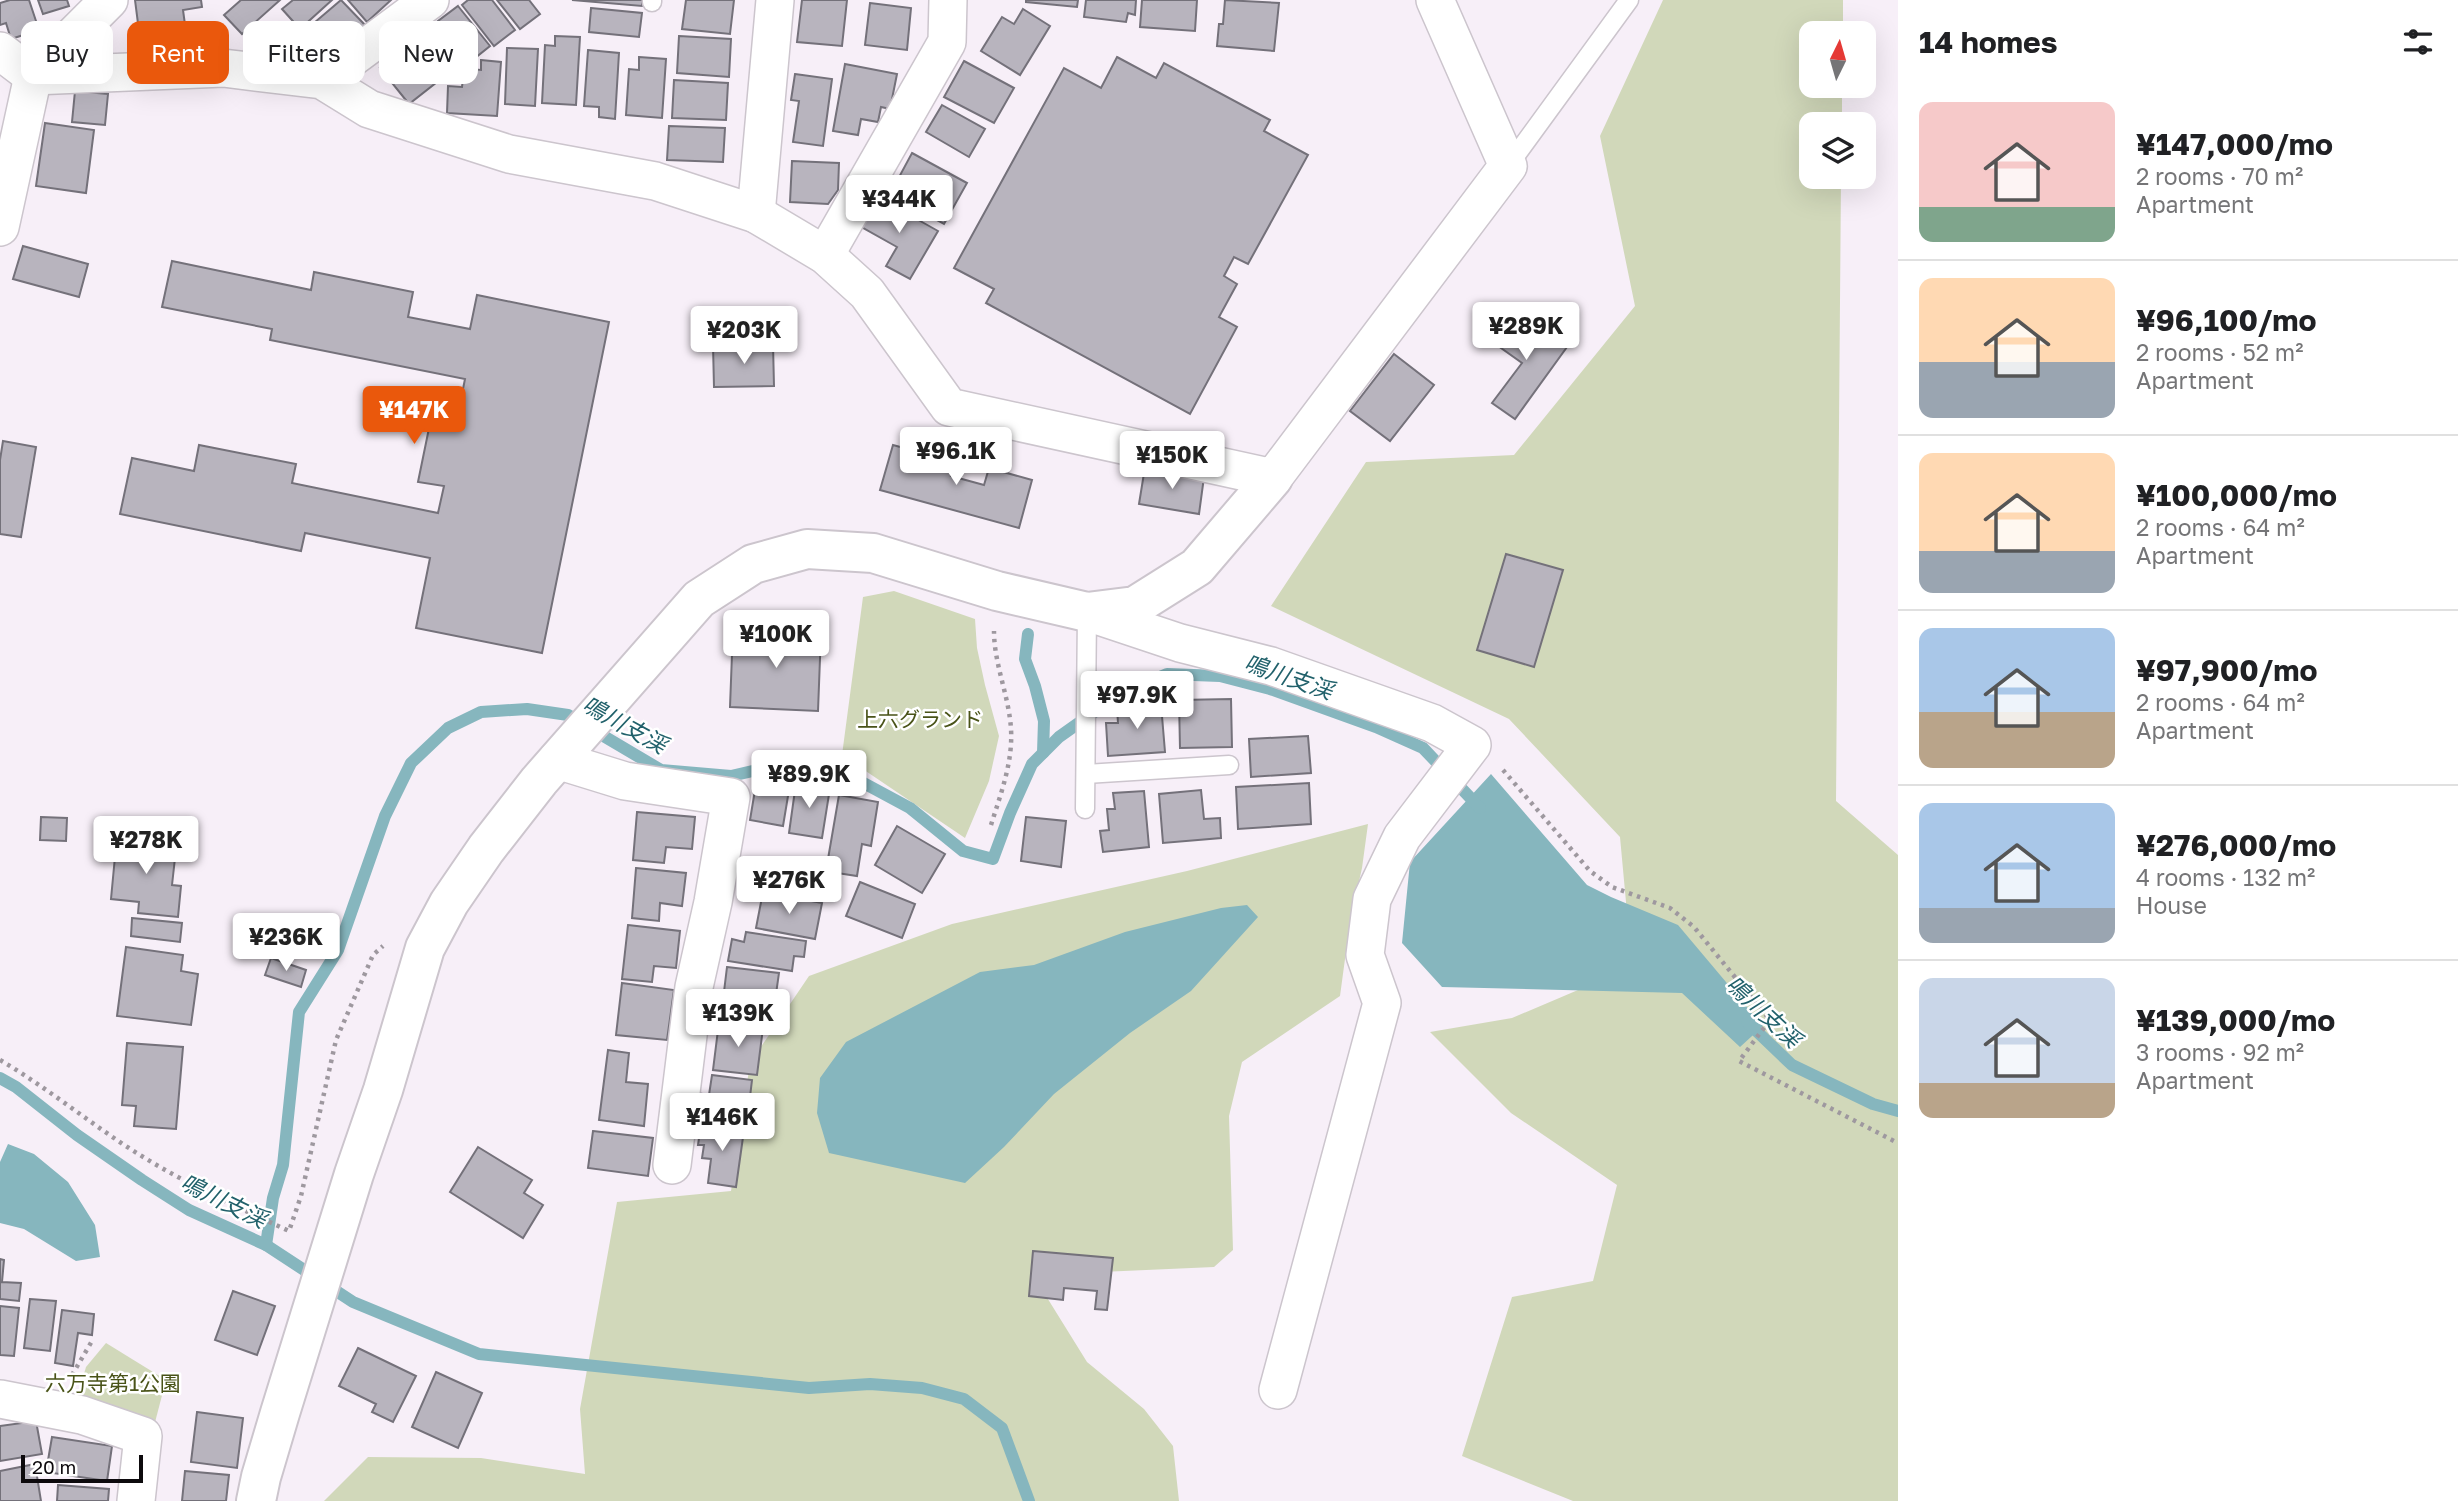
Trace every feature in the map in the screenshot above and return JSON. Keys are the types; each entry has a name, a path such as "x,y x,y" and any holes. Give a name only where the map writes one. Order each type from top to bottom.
{"street":[{"path":"88,21 109,0"},
{"path":"365,48 430,0"},
{"path":"755,214 775,0"},
{"path":"825,255 947,42 948,0"},
{"path":"1087,611 1135,606 1197,567 1273,478 1508,166 1435,0"},
{"path":"0,51 21,67"},
{"path":"113,73 223,68 243,70"},
{"path":"0,228 31,84"},
{"path":"328,84 369,109 509,154 656,181 755,214 825,255 867,293 949,407 1273,478"},
{"path":"256,1501 280,1413 354,1174 383,1090 425,948 449,903 486,849 557,760 699,599 752,564 807,549 873,553 997,591 1087,611 1180,643 1271,666 1432,723 1472,745 1402,837 1372,898 1365,955 1382,1003 1278,1390"},
{"path":"557,760 625,781 731,797 713,902 694,987 672,1165"},
{"path":"0,1399 82,1415 143,1436 136,1501"}],"lane":[{"path":"1508,166 1629,0"},
{"path":"1086,809 1087,611"},
{"path":"1086,774 1229,765"}],"path":[{"path":"991,825 1010,762 1011,727 1002,674 994,647 997,591"},
{"path":"1472,745 1494,759 1590,871 1612,887 1670,908 1694,927 1770,1020 1739,1061 1898,1141"},
{"path":"0,1060 132,1150 199,1190 289,1231 301,1196 336,1040 373,955 389,941"}],"green space":[{"path":"1663,0 1843,0 1843,21 1799,21 1799,98 1842,98 1842,112 1799,112 1799,189 1841,189 1836,801 1898,855 1898,1501 1573,1501 1462,1456 1512,1297 1593,1281 1617,1185 1511,1113 1430,1032 1512,1018 1632,967 1620,837 1509,719 1271,606 1366,462 1514,455 1635,306 1600,136"},
{"name":"上六グランド","path":"894,591 975,619 977,648 999,736 989,781 965,838 842,755 863,597"},
{"path":"1368,824 1340,996 1242,1062 1229,1116 1233,1250 1214,1267 1033,1275 1087,1362 1144,1409 1173,1446 1179,1501 324,1501 368,1457 481,1458 585,1474 580,1409 617,1202 731,1191 750,1063 809,976 952,924 1187,871"},
{"name":"六万寺第1公園","path":"106,1343 166,1380 153,1430 76,1401 86,1367"}],"water":[{"path":"1491,774 1587,885 1678,925 1763,1026 1740,1047 1682,993 1442,987 1402,943 1410,862"},
{"path":"1247,905 1258,917 1191,991 1130,1033 1054,1094 1004,1147 965,1183 829,1153 817,1113 820,1078 846,1042 980,972 1034,965 1125,932 1221,908"},
{"path":"8,1144 34,1154 68,1182 95,1225 100,1257 76,1261 24,1229 0,1223 0,1162"}],"building":[{"path":"29,0 36,21 21,21 21,36 11,39 6,23 0,25 0,3"},
{"path":"38,0 67,0 69,6 43,14"},
{"path":"135,0 201,0 202,7 183,10 184,21 138,21"},
{"path":"241,0 280,0 257,21 243,21 242,34 224,15"},
{"path":"293,0 332,0 309,21 293,21 282,9"},
{"path":"341,0 361,21 316,21"},
{"path":"348,0 391,0 367,22"},
{"path":"468,0 492,0 515,30 494,46 478,26 478,21 474,21 462,5"},
{"path":"497,0 529,0 540,14 520,29"},
{"path":"572,0 643,0 642,6"},
{"path":"686,0 734,0 730,34 682,29"},
{"path":"802,0 847,0 842,46 797,42"},
{"path":"1026,0 1078,0 1077,7"},
{"path":"1086,0 1136,0 1135,15 1128,13 1126,22 1084,17"},
{"path":"1142,0 1197,0 1195,31 1140,27"},
{"path":"1225,0 1279,3 1274,51 1217,46 1219,24 1223,24"},
{"path":"870,3 911,8 907,50 865,45"},
{"path":"458,6 470,21 438,21"},
{"path":"591,8 642,13 639,37 589,32"},
{"path":"1023,9 1050,26 1020,75 981,51 1002,17 1014,24"},
{"path":"478,31 490,46 478,56"},
{"path":"555,36 580,37 576,105 542,103 545,45 555,46"},
{"path":"679,36 731,39 729,77 677,73"},
{"path":"507,48 538,49 535,106 505,104"},
{"path":"588,50 619,53 615,119 599,117 599,107 584,106"},
{"path":"639,57 666,59 662,118 626,115 629,69 639,70"},
{"path":"1117,57 1156,78 1164,63 1270,120 1264,131 1308,155 1248,264 1234,257 1224,276 1237,284 1219,317 1237,327 1190,414 986,303 994,289 954,268 1064,68 1101,88"},
{"path":"481,60 501,62 497,116 447,113 448,86 478,84 478,70 481,70"},
{"path":"964,61 1014,88 994,123 944,97"},
{"path":"845,64 897,74 890,109 881,107 878,122 861,119 858,135 833,131"},
{"path":"795,74 832,79 823,146 793,142 799,101 791,100"},
{"path":"674,80 728,83 726,120 672,118"},
{"path":"393,84 434,84 409,104"},
{"path":"75,91 108,94 105,125 72,122"},
{"path":"942,105 985,129 969,157 926,132"},
{"path":"45,123 94,130 86,193 36,186"},
{"path":"669,126 725,128 723,162 667,160"},
{"path":"912,153 967,183 944,224 904,202 913,187 898,179"},
{"path":"792,161 839,163 838,190 828,204 790,202"},
{"path":"874,195 938,231 910,279 886,266 897,247 858,225"},
{"path":"23,246 88,264 79,297 13,279"},
{"path":"172,261 311,290 314,272 413,292 408,317 470,329 477,295 609,322 542,653 416,628 430,558 305,533 301,551 120,514 132,458 194,471 199,445 296,464 292,483 438,513 444,486 418,482 436,394 461,399 465,379 270,340 272,329 162,307"},
{"path":"1517,311 1567,347 1515,419 1492,403 1522,363 1494,343"},
{"path":"773,344 774,386 714,387 713,345"},
{"path":"1394,354 1434,385 1390,441 1350,411"},
{"path":"3,441 36,447 21,537 0,534 0,460"},
{"path":"893,445 955,462 951,476 984,485 989,468 1032,480 1019,528 880,490"},
{"path":"1145,467 1204,477 1199,514 1139,504"},
{"path":"1506,554 1563,570 1534,667 1477,650"},
{"path":"733,628 821,632 818,711 730,707"},
{"path":"1231,699 1232,747 1180,748 1179,700"},
{"path":"1161,704 1165,752 1108,756 1106,723 1118,723 1117,708"},
{"path":"1308,736 1311,773 1251,777 1249,739"},
{"path":"758,772 791,778 783,826 750,820"},
{"path":"796,783 830,788 822,838 789,833"},
{"path":"1309,783 1311,824 1238,829 1236,787"},
{"path":"1201,790 1204,819 1220,818 1221,838 1163,843 1159,794"},
{"path":"1144,791 1149,847 1103,852 1100,831 1109,830 1107,809 1115,809 1113,793"},
{"path":"839,795 878,802 871,846 862,844 857,876 837,873 840,861 828,859"},
{"path":"637,812 695,817 692,849 666,847 664,863 633,860"},
{"path":"41,817 67,818 66,841 40,840"},
{"path":"1026,817 1066,821 1061,867 1021,861"},
{"path":"897,826 945,854 922,893 875,865"},
{"path":"127,834 165,838 164,858 175,858 172,885 181,886 178,917 138,913 139,902 111,899 116,846 126,849"},
{"path":"636,868 686,873 682,906 660,903 659,921 632,918"},
{"path":"860,882 915,904 902,938 846,916"},
{"path":"763,892 822,903 815,939 756,928"},
{"path":"132,918 182,923 180,942 131,936"},
{"path":"628,925 680,931 676,968 654,966 652,982 622,979"},
{"path":"746,932 806,941 804,957 794,956 792,971 728,961 732,939 744,942"},
{"path":"126,947 183,955 181,971 198,974 191,1025 117,1016"},
{"path":"271,958 306,970 301,987 265,975"},
{"path":"727,967 779,973 775,1001 762,999 759,1022 729,1019 731,1000 723,1000"},
{"path":"622,983 674,990 667,1040 616,1035"},
{"path":"719,1022 763,1028 757,1075 713,1070"},
{"path":"127,1043 183,1047 176,1129 134,1126 136,1106 122,1105"},
{"path":"608,1050 629,1053 626,1082 648,1084 644,1126 599,1120"},
{"path":"712,1075 752,1080 747,1122 694,1115 696,1093 709,1095"},
{"path":"701,1124 744,1130 736,1187 708,1183 711,1159 702,1158 704,1145 698,1145"},
{"path":"593,1131 653,1138 648,1176 588,1168"},
{"path":"478,1147 532,1180 524,1193 543,1205 523,1238 450,1192"},
{"path":"1033,1251 1113,1258 1107,1310 1095,1309 1097,1291 1064,1288 1063,1300 1029,1296"},
{"path":"0,1259 4,1260 2,1282 21,1283 19,1301 0,1299"},
{"path":"233,1291 275,1306 257,1355 215,1340"},
{"path":"30,1299 56,1301 50,1351 24,1348"},
{"path":"0,1306 19,1308 14,1356 0,1355"},
{"path":"62,1310 94,1314 92,1335 78,1333 73,1366 55,1363"},
{"path":"358,1348 416,1376 393,1422 372,1412 376,1404 339,1386"},
{"path":"436,1372 482,1393 458,1448 412,1427"},
{"path":"197,1412 243,1418 237,1468 191,1462"},
{"path":"36,1421 42,1454 0,1461 0,1426"},
{"path":"52,1437 112,1446 107,1481 46,1472"},
{"path":"35,1464 41,1501 0,1501 0,1471"},
{"path":"185,1471 229,1475 226,1501 182,1501"},
{"path":"58,1485 109,1489 108,1501 57,1501"}],"waterway":[{"path":"1028,634 1025,659 1044,721 1043,753"},
{"name":"鳴川支渓","path":"0,1078 16,1087 77,1135 189,1210 266,1245 273,1198 283,1165 299,1012 338,950 385,816 411,763 448,728 481,712 527,709 568,715 661,770 731,776 770,767 845,773 910,808 963,851 993,859 1032,764 1059,737 1121,693 1167,674 1220,676 1270,689 1376,727 1423,748 1480,808"},
{"name":"鳴川支渓","path":"1747,1022 1792,1065 1873,1104 1898,1111"},
{"path":"266,1245 353,1302 479,1354 809,1388 870,1384 922,1388 964,1399 1002,1428 1029,1501"}]}
